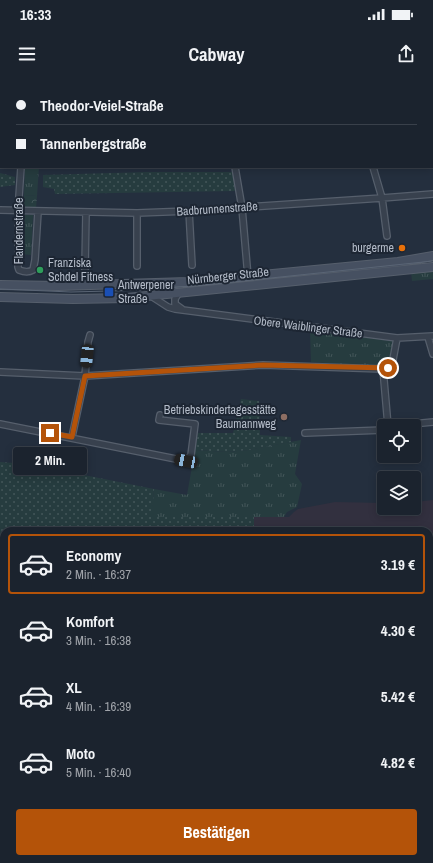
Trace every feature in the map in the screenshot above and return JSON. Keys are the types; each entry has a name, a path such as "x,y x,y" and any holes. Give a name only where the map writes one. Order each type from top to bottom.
{"main road":[{"name":"Nürnberger Straße","path":"0,285 58,286 196,282 398,262 433,256"},
{"name":"Nürnberger Straße","path":"0,296 111,299 178,294 433,267"}],"street":[{"name":"Flandernstraße","path":"21,168 18,211 19,270 27,272 33,270 38,212"},
{"path":"235,168 242,208 248,277"},
{"path":"372,168 382,198 387,236"},
{"name":"Badbrunnenstraße","path":"0,210 137,213 242,208 433,194"},
{"path":"190,211 192,265"},
{"path":"85,269 86,212"},
{"path":"137,213 137,266"},
{"path":"178,294 175,299 175,304 178,308 184,310"},
{"name":"Obere Waiblinger Straße","path":"151,296 168,307 184,310 397,338 431,336"},
{"path":"72,437 85,376 90,335"},
{"path":"431,336 433,354"},
{"path":"0,372 85,376 263,365 383,369 392,365 397,338"},
{"path":"383,369 389,419"},
{"path":"0,424 72,437 186,461 191,455 195,424 159,420 160,415"},
{"path":"421,423 433,422"},
{"path":"305,433 377,430"}],"shaded area":[{"path":"433,500 433,527 254,527 254,517 289,517 298,509 335,502 377,503 377,515 421,515 421,501"}],"green space":[{"path":"25,168 39,168 37,196 24,195"},
{"path":"146,172 233,172 235,191 55,194 54,189 43,187 43,175"},
{"path":"0,173 15,177 15,185 0,187"},
{"path":"24,195 37,196 36,208 23,207"},
{"path":"22,215 33,215 31,255 21,254"},
{"path":"433,270 433,279 412,281 411,271"},
{"path":"310,331 393,341 390,364 371,366 311,362"},
{"path":"241,399 259,401 260,435 291,437 291,442 249,450 227,452 195,450 198,433 233,433"},
{"path":"301,440 295,474 302,484 297,507 287,512 284,517 151,517 154,489 187,495 195,450 227,452 248,450"},
{"path":"0,462 29,464 154,489 152,517 254,517 254,527 0,527"}],"tram line":[{"path":"0,289 71,292 146,290 433,261"}],"place":[{"name":"burgerme","path":"402,248"},
{"name":"Franziska Schdel Fitness","path":"40,270"},
{"name":"Antwerpener Straße","path":"109,292"},
{"name":"Betriebskindertagesstätte Baumannweg","path":"284,417"}],"route":[{"path":"50,433 72,437 85,376 263,365 388,368"}]}
